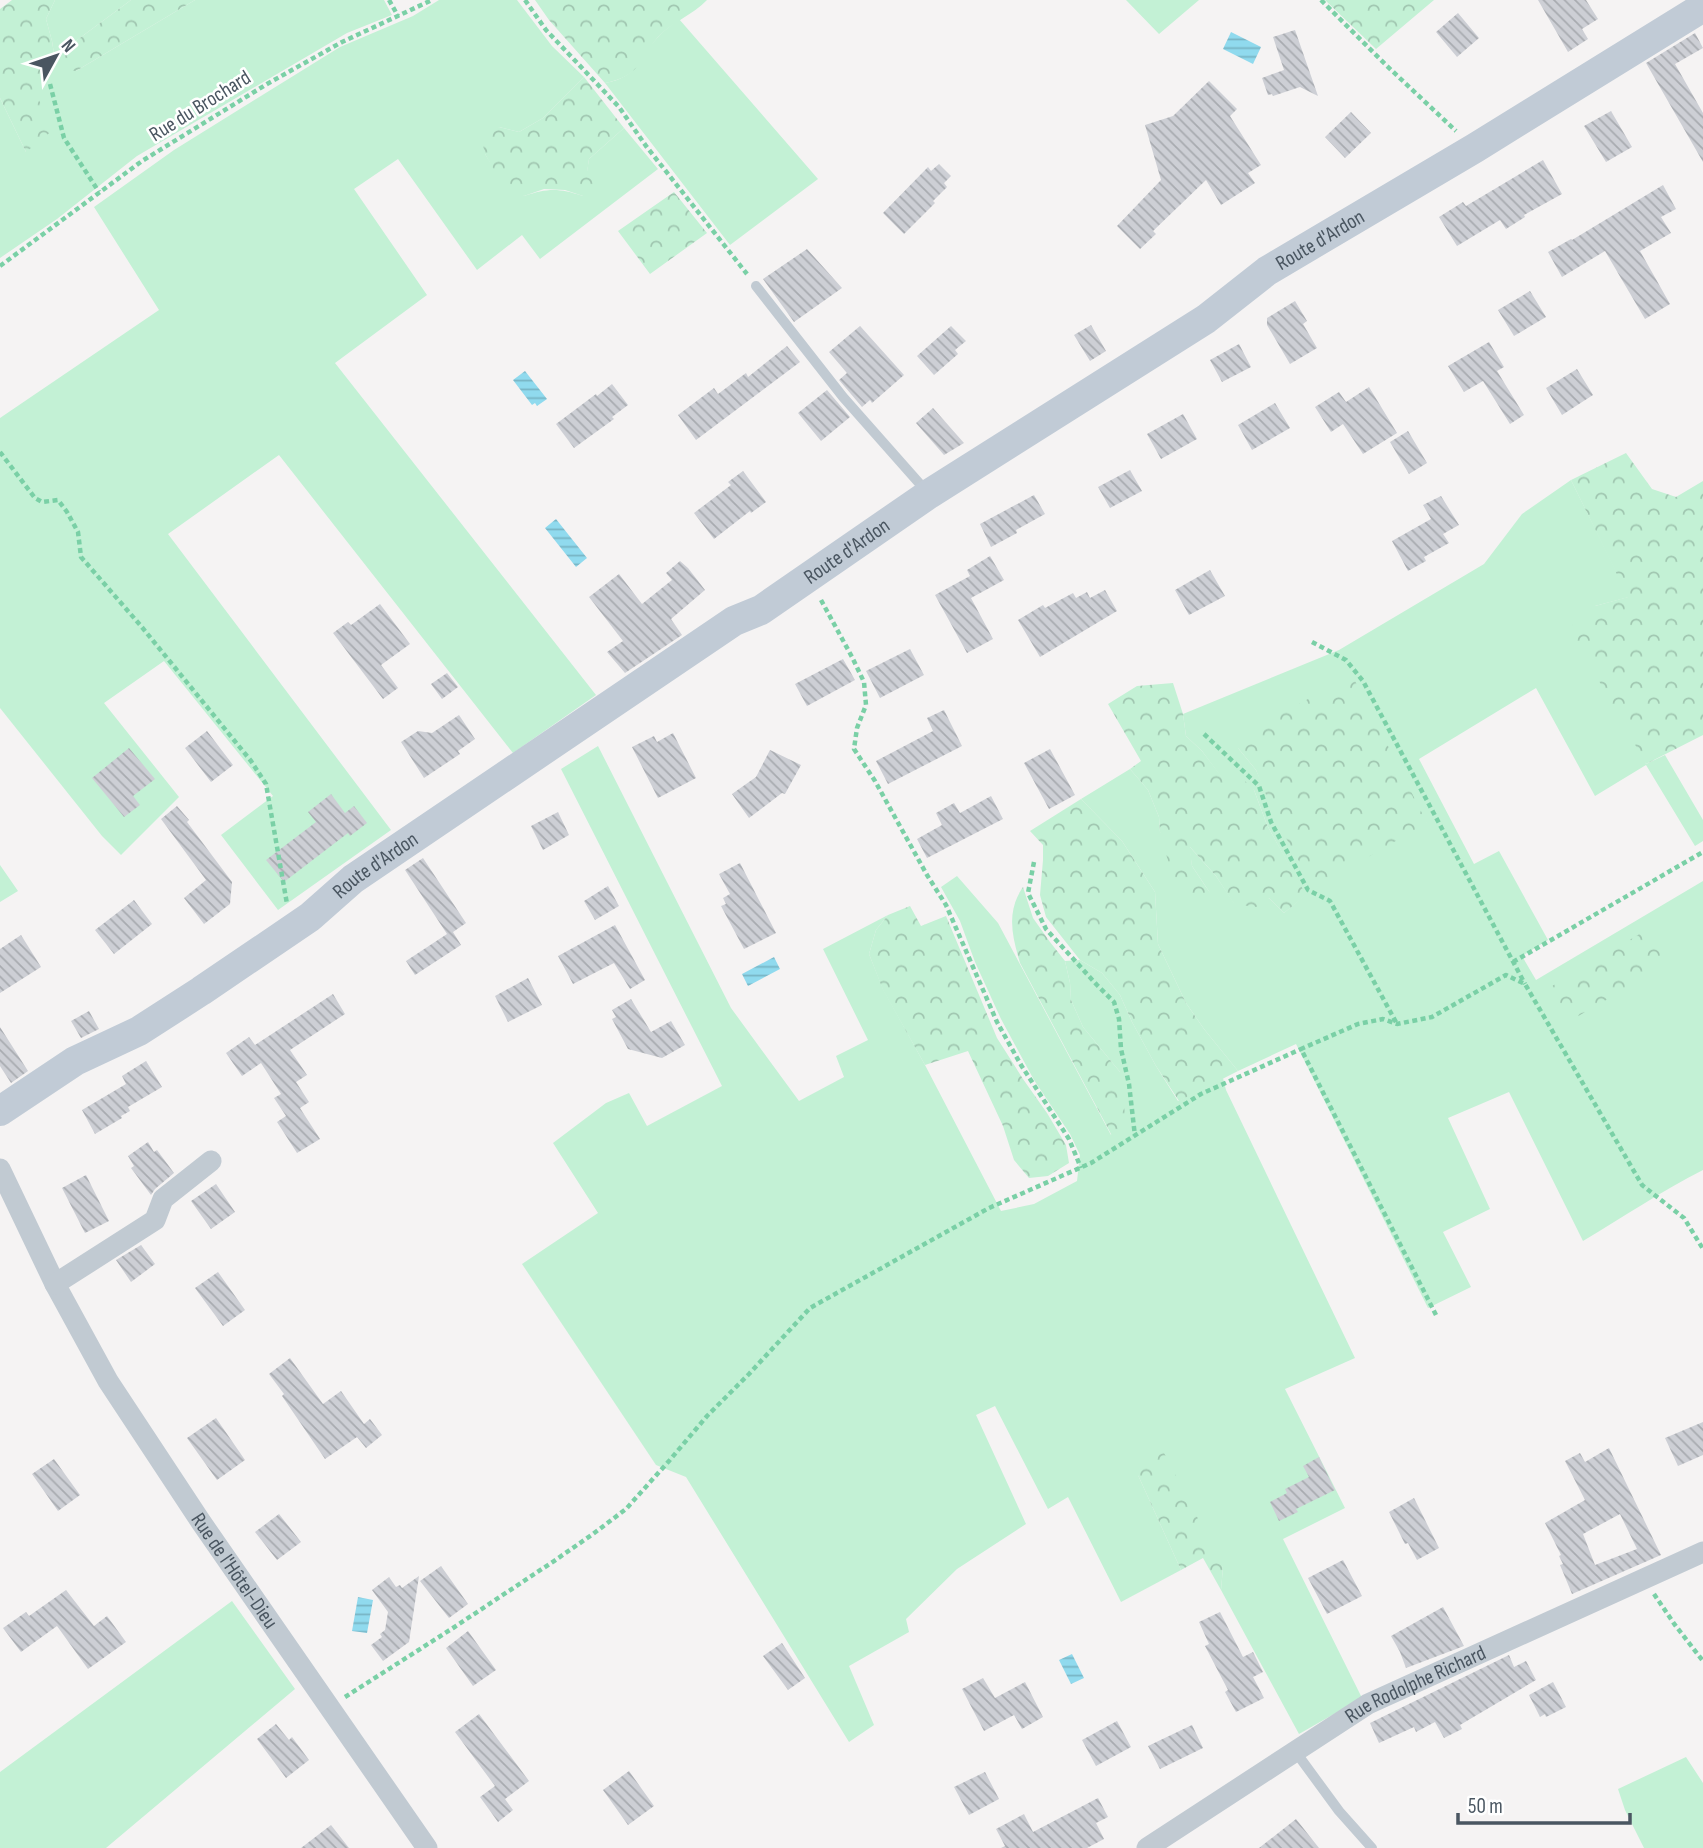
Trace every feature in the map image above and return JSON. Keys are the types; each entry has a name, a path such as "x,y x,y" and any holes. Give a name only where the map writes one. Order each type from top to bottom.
{"street":[{"name":"Route d'Ardon","path":"0,1111 75,1061 139,1031 310,917 353,879 734,621 761,610 929,494 1206,319 1268,271 1475,148 1703,6"},
{"path":"55,1284 155,1220 163,1199 211,1161"},
{"name":"Rue de l'Hôtel-Dieu","path":"0,1169 55,1284 108,1381 201,1522 427,1848"},
{"name":"Rue Rodolphe Richard","path":"1147,1848 1368,1704 1703,1552"}],"lane":[{"path":"756,286 843,397 929,494"},
{"path":"1295,1751 1339,1811 1371,1848"}],"path":[{"path":"389,0 398,16"},
{"name":"Rue du Brochard","path":"0,266 142,160 342,42 432,0"},
{"path":"525,0 546,30 619,107 646,146 756,286"},
{"path":"1321,0 1475,148"},
{"path":"50,84 64,138 99,192"},
{"path":"0,452 35,498 42,502 58,500 63,506 78,532 82,557 141,626 266,784 285,900 297,926"},
{"path":"808,576 864,682 866,705 857,728 854,749 946,905 997,1022 1069,1139 1081,1168"},
{"path":"1312,642 1346,660 1363,681 1525,984 1642,1185 1685,1218 1703,1249"},
{"path":"1204,733 1259,786 1270,822 1308,890 1330,901 1397,1024"},
{"path":"1513,961 1703,852"},
{"path":"1034,862 1028,893 1046,929 1114,1002 1119,1019 1135,1136"},
{"path":"330,1707 453,1628 626,1509 707,1416 810,1308 989,1208 1081,1168 1201,1094 1358,1024 1383,1019 1397,1024 1432,1017 1506,975 1525,984"},
{"path":"1301,1049 1436,1315"},
{"path":"1645,1578 1675,1625 1703,1661"}],"green space":[{"path":"12,0 55,0 46,19 56,67 42,80 30,81 53,130 26,152 0,98 0,9"},
{"path":"55,0 131,0 69,46 76,71 195,0 384,0 392,15 347,33 137,156 57,219 0,258 0,98 26,152 29,80 56,67 46,19"},
{"path":"131,0 195,0 76,71 67,70 64,59 69,46"},
{"path":"439,0 517,0 552,46 584,77 543,118 519,132 499,127 485,154 495,170 524,196 554,190 583,196 589,159 624,128 658,169 540,259 522,235 477,270 398,159 354,189 427,295 335,363 596,695 513,753 279,455 168,534 391,830 278,910 221,835 273,796 164,661 104,703 179,797 121,855 102,836 0,708 0,418 159,310 94,207 174,150 340,47 413,16"},
{"path":"535,0 707,0 658,37 632,72 605,83 549,20"},
{"path":"1126,0 1199,0 1159,34"},
{"path":"1325,0 1434,0 1376,49"},
{"path":"679,19 818,179 730,245 605,83 625,76 637,66 658,37"},
{"path":"584,77 624,128 589,159 587,173 604,185 598,195 583,196 565,190 544,189 524,196 505,190 485,154 480,132 499,127 519,132 543,118"},
{"path":"674,192 707,233 650,274 618,231"},
{"path":"1626,453 1652,489 1676,497 1703,481 1703,735 1646,764 1569,628 1595,606 1628,597 1571,480"},
{"path":"1571,480 1629,597 1595,606 1646,764 1665,755 1703,820 1703,841 1695,846 1646,765 1595,796 1536,688 1419,759 1474,864 1499,851 1548,940 1522,956 1536,980 1703,881 1703,1170 1583,1241 1509,1092 1448,1118 1490,1209 1443,1232 1471,1287 1428,1308 1296,1044 1238,1071 1186,1003 1158,944 1155,892 1122,841 1081,799 1130,769 1148,790 1159,817 1160,832 1210,893 1192,866 1189,846 1216,876 1234,903 1269,898 1284,913 1305,895 1267,825 1254,790 1225,782 1202,751 1186,736 1183,714 1339,650 1484,564 1522,514","holes":["1238,748 1427,823 1267,794 1256,770"]},
{"path":"1352,675 1427,823 1314,888 1277,822 1256,770 1238,748 1244,734"},
{"path":"1173,683 1183,714 1186,736 1202,751 1225,781 1240,776 1254,790 1267,825 1306,895 1284,913 1269,898 1256,907 1234,904 1216,876 1190,847 1192,866 1210,893 1207,908 1191,903 1171,872 1160,832 1159,817 1148,790 1130,769 1141,761 1108,704 1137,686"},
{"path":"598,746 731,1008 799,1101 844,1077 836,1056 868,1040 823,949 888,915 876,930 869,954 883,989 1001,1211 1034,1204 1077,1181 1080,1155 1070,1134 1034,1080 1001,1019 960,921 941,887 957,876 998,923 1111,1135 1120,1072 1083,1027 1071,1000 1065,961 1080,960 1102,973 1120,995 1156,1066 1178,1101 1223,1078 1226,1090 1355,1358 1285,1389 1345,1508 1283,1539 1362,1698 1299,1734 1221,1590 1223,1567 1138,1475 1181,1570 1121,1602 1068,1497 1048,1509 995,1406 976,1415 1026,1524 957,1569 906,1619 909,1632 849,1666 874,1725 849,1742 686,1477 656,1465 522,1264 598,1213 553,1143 606,1103 629,1093 647,1126 722,1086 561,769"},
{"path":"1081,799 1122,841 1155,892 1158,944 1186,1003 1238,1071 1179,1101 1156,1066 1120,995 1102,973 1080,960 1046,917 1040,895 1043,845 1030,831"},
{"path":"0,865 18,891 0,902"},
{"path":"1023,887 1033,918 1065,961 1071,1000 1083,1027 1120,1072 1126,1123 1122,1140 1111,1134 1020,963 1013,934 1012,915"},
{"path":"910,906 921,926 946,916 997,1038 1066,1145 1069,1163 1048,1176 1029,1178 1014,1160 1003,1126 968,1051 925,1065 883,990 869,954 876,930 888,915"},
{"path":"1653,926 1677,959 1561,1026 1542,992"},
{"path":"1161,1447 1223,1567 1221,1590 1203,1558 1181,1570 1138,1475"},
{"path":"232,1601 295,1689 106,1848 0,1848 0,1772"},
{"path":"1686,1757 1703,1783 1703,1848 1644,1848 1618,1789"}],"water":[{"path":"1231,32 1261,47 1253,64 1223,49"},
{"path":"525,371 547,399 537,406 535,403 532,405 513,380"},
{"path":"556,519 587,558 576,567 545,528"},
{"path":"774,957 780,969 748,986 742,974"},
{"path":"358,1597 373,1600 367,1633 352,1631"},
{"path":"1072,1654 1084,1678 1071,1684 1059,1660"}],"building":[{"path":"1538,0 1586,0 1598,19 1582,29 1588,39 1568,52"},
{"path":"1458,13 1479,38 1457,57 1436,32"},
{"path":"1295,30 1318,96 1300,87 1273,96 1268,95 1262,78 1284,70 1273,37"},
{"path":"1695,33 1703,48 1675,64 1703,113 1703,162 1646,63"},
{"path":"1209,81 1237,109 1230,116 1261,165 1248,173 1255,183 1221,205 1206,180 1153,231 1156,234 1140,249 1117,226 1161,180 1145,125 1173,116"},
{"path":"1611,111 1632,147 1606,162 1584,126"},
{"path":"1351,112 1371,133 1345,158 1325,137"},
{"path":"1543,160 1562,194 1524,215 1525,217 1506,229 1500,220 1457,246 1439,217 1463,202 1466,206"},
{"path":"939,164 951,176 944,183 947,187 904,234 883,213 928,167 931,171"},
{"path":"1663,185 1676,209 1661,217 1671,233 1640,251 1670,304 1645,319 1605,251 1562,277 1548,252"},
{"path":"807,249 842,288 794,322 763,279"},
{"path":"1530,291 1546,317 1514,336 1498,310"},
{"path":"1295,301 1307,321 1303,324 1317,348 1290,364 1267,325 1267,318"},
{"path":"1091,325 1106,351 1090,361 1074,335"},
{"path":"860,326 904,375 872,403 870,400 862,407 839,380 847,373 829,352"},
{"path":"951,326 966,341 955,350 958,354 934,375 917,356"},
{"path":"1489,342 1504,367 1497,371 1524,415 1510,424 1483,381 1464,392 1448,366"},
{"path":"1239,344 1251,367 1222,382 1210,360"},
{"path":"787,346 800,362 696,440 678,415 714,388 718,394 746,373 748,377"},
{"path":"1577,369 1593,395 1562,415 1546,388"},
{"path":"612,384 628,405 612,417 614,419 574,448 556,424"},
{"path":"1369,387 1397,433 1363,454 1343,424 1331,432 1315,407 1339,392 1346,402"},
{"path":"827,390 850,417 821,441 798,413"},
{"path":"1275,403 1290,428 1252,450 1238,425"},
{"path":"933,408 964,443 944,455 916,423"},
{"path":"1183,414 1197,439 1161,459 1147,434"},
{"path":"1408,431 1427,463 1409,474 1390,442"},
{"path":"1130,470 1142,491 1110,508 1098,487"},
{"path":"743,471 766,502 714,539 694,513 731,485 728,482"},
{"path":"1034,495 1045,514 991,547 980,524"},
{"path":"1441,496 1459,525 1443,534 1449,543 1424,557 1426,561 1408,571 1392,541 1431,519 1423,505"},
{"path":"990,556 1004,580 971,598 993,639 967,653 935,595 970,576 967,570"},
{"path":"680,561 705,590 671,619 682,635 625,673 607,652 623,641 589,597 619,574 642,604 672,580 666,573"},
{"path":"1210,570 1225,596 1189,615 1175,590"},
{"path":"1105,590 1117,611 1040,657 1018,620 1043,605 1045,608 1073,593 1076,598 1087,592 1090,598"},
{"path":"380,604 410,644 381,665 398,688 383,699 333,633 348,622 351,625"},
{"path":"910,649 924,675 880,698 866,671"},
{"path":"843,659 855,680 807,706 795,684"},
{"path":"447,673 458,687 442,699 431,684"},
{"path":"944,710 962,746 888,784 876,761 933,731 927,718"},
{"path":"459,715 475,739 458,751 460,754 424,778 401,742 418,731 432,733"},
{"path":"207,731 233,765 211,782 185,748"},
{"path":"673,733 696,778 658,798 632,747 654,736 657,742"},
{"path":"129,748 155,779 133,796 140,805 124,817 92,778"},
{"path":"1050,749 1075,795 1049,809 1024,763"},
{"path":"770,750 801,765 785,794 782,793 749,818 732,794 756,777"},
{"path":"331,794 345,813 354,806 367,823 350,836 348,833 284,882 266,860 316,822 308,812"},
{"path":"991,796 1003,819 927,858 917,839 942,825 936,813 954,803 960,813"},
{"path":"177,806 232,882 230,904 204,924 184,898 206,880 161,819"},
{"path":"558,812 569,835 543,850 531,826"},
{"path":"423,858 466,923 453,932 461,945 415,975 406,961 447,934 405,870"},
{"path":"740,863 776,933 744,949 721,906 726,904 723,898 730,894 719,874"},
{"path":"608,886 619,906 595,920 584,901"},
{"path":"134,900 152,924 114,954 95,930"},
{"path":"615,925 645,980 630,989 614,963 573,984 558,956"},
{"path":"21,935 41,967 0,993 0,949"},
{"path":"528,978 542,1005 508,1022 495,996"},
{"path":"333,994 345,1014 290,1050 307,1075 296,1082 309,1102 300,1108 320,1139 297,1153 277,1122 286,1116 274,1098 281,1094 261,1063 242,1076 226,1053 249,1037 255,1045"},
{"path":"631,999 651,1032 671,1021 685,1045 662,1058 628,1049 612,1019 616,1017 612,1010"},
{"path":"89,1011 99,1029 81,1038 71,1021"},
{"path":"0,1027 28,1071 11,1083 0,1066"},
{"path":"146,1061 162,1087 128,1107 130,1111 121,1116 122,1118 95,1134 82,1110 126,1084 122,1076"},
{"path":"148,1142 174,1173 151,1195 131,1168 134,1166 128,1156"},
{"path":"86,1175 109,1221 85,1233 62,1188"},
{"path":"216,1184 235,1212 211,1229 191,1201"},
{"path":"141,1245 155,1264 131,1282 116,1260"},
{"path":"218,1272 245,1310 223,1326 195,1288"},
{"path":"290,1358 323,1404 341,1391 364,1424 370,1419 382,1435 366,1448 357,1437 325,1459 269,1374"},
{"path":"216,1418 245,1460 217,1480 187,1438"},
{"path":"1703,1422 1703,1455 1678,1466 1665,1438"},
{"path":"1609,1448 1661,1555 1572,1594 1560,1565 1563,1564 1559,1556 1561,1555 1545,1523 1585,1500 1565,1461 1580,1453 1585,1462","holes":["1620,1514 1637,1549 1595,1565 1583,1534"]},
{"path":"1319,1457 1335,1490 1296,1509 1298,1512 1279,1521 1270,1502 1287,1493 1285,1489 1309,1477 1303,1466"},
{"path":"54,1459 80,1495 58,1511 32,1474"},
{"path":"1414,1498 1439,1548 1417,1560 1408,1543 1405,1544 1389,1512"},
{"path":"279,1514 301,1542 277,1560 255,1532"},
{"path":"1343,1560 1362,1596 1327,1614 1308,1578"},
{"path":"441,1566 468,1604 449,1618 420,1581"},
{"path":"419,1576 409,1642 383,1661 371,1645 382,1637 380,1634 385,1630 388,1612 372,1590 389,1577 396,1587 400,1585 402,1588"},
{"path":"66,1590 94,1626 107,1616 126,1642 88,1669 57,1626 21,1652 3,1628 26,1612 29,1616"},
{"path":"1443,1607 1464,1646 1406,1668 1391,1636"},
{"path":"1220,1612 1243,1657 1253,1652 1263,1672 1253,1677 1264,1698 1236,1712 1225,1692 1228,1690 1205,1646 1209,1644 1199,1622"},
{"path":"468,1631 496,1670 473,1686 446,1648"},
{"path":"782,1643 805,1678 788,1690 763,1656"},
{"path":"1509,1655 1514,1667 1526,1661 1536,1680 1460,1725 1462,1729 1444,1738 1435,1722 1416,1732 1414,1727 1379,1743 1370,1723"},
{"path":"983,1678 995,1698 1025,1682 1043,1717 1022,1729 1014,1715 984,1731 962,1689"},
{"path":"1553,1682 1566,1707 1546,1717 1545,1714 1540,1717 1529,1695"},
{"path":"479,1714 529,1781 505,1799 513,1810 498,1822 480,1797 495,1786 455,1732"},
{"path":"1117,1721 1131,1747 1096,1766 1082,1740"},
{"path":"276,1724 289,1740 292,1737 309,1760 286,1778 257,1739"},
{"path":"1192,1725 1203,1748 1160,1769 1148,1746"},
{"path":"629,1771 654,1806 628,1825 603,1790"},
{"path":"985,1772 999,1799 969,1815 954,1787"},
{"path":"1098,1798 1108,1817 1096,1823 1104,1839 1087,1848 1001,1848 1005,1846 996,1829 1024,1814 1033,1832"},
{"path":"1296,1819 1319,1848 1259,1848"},
{"path":"331,1825 349,1848 301,1848"}]}
